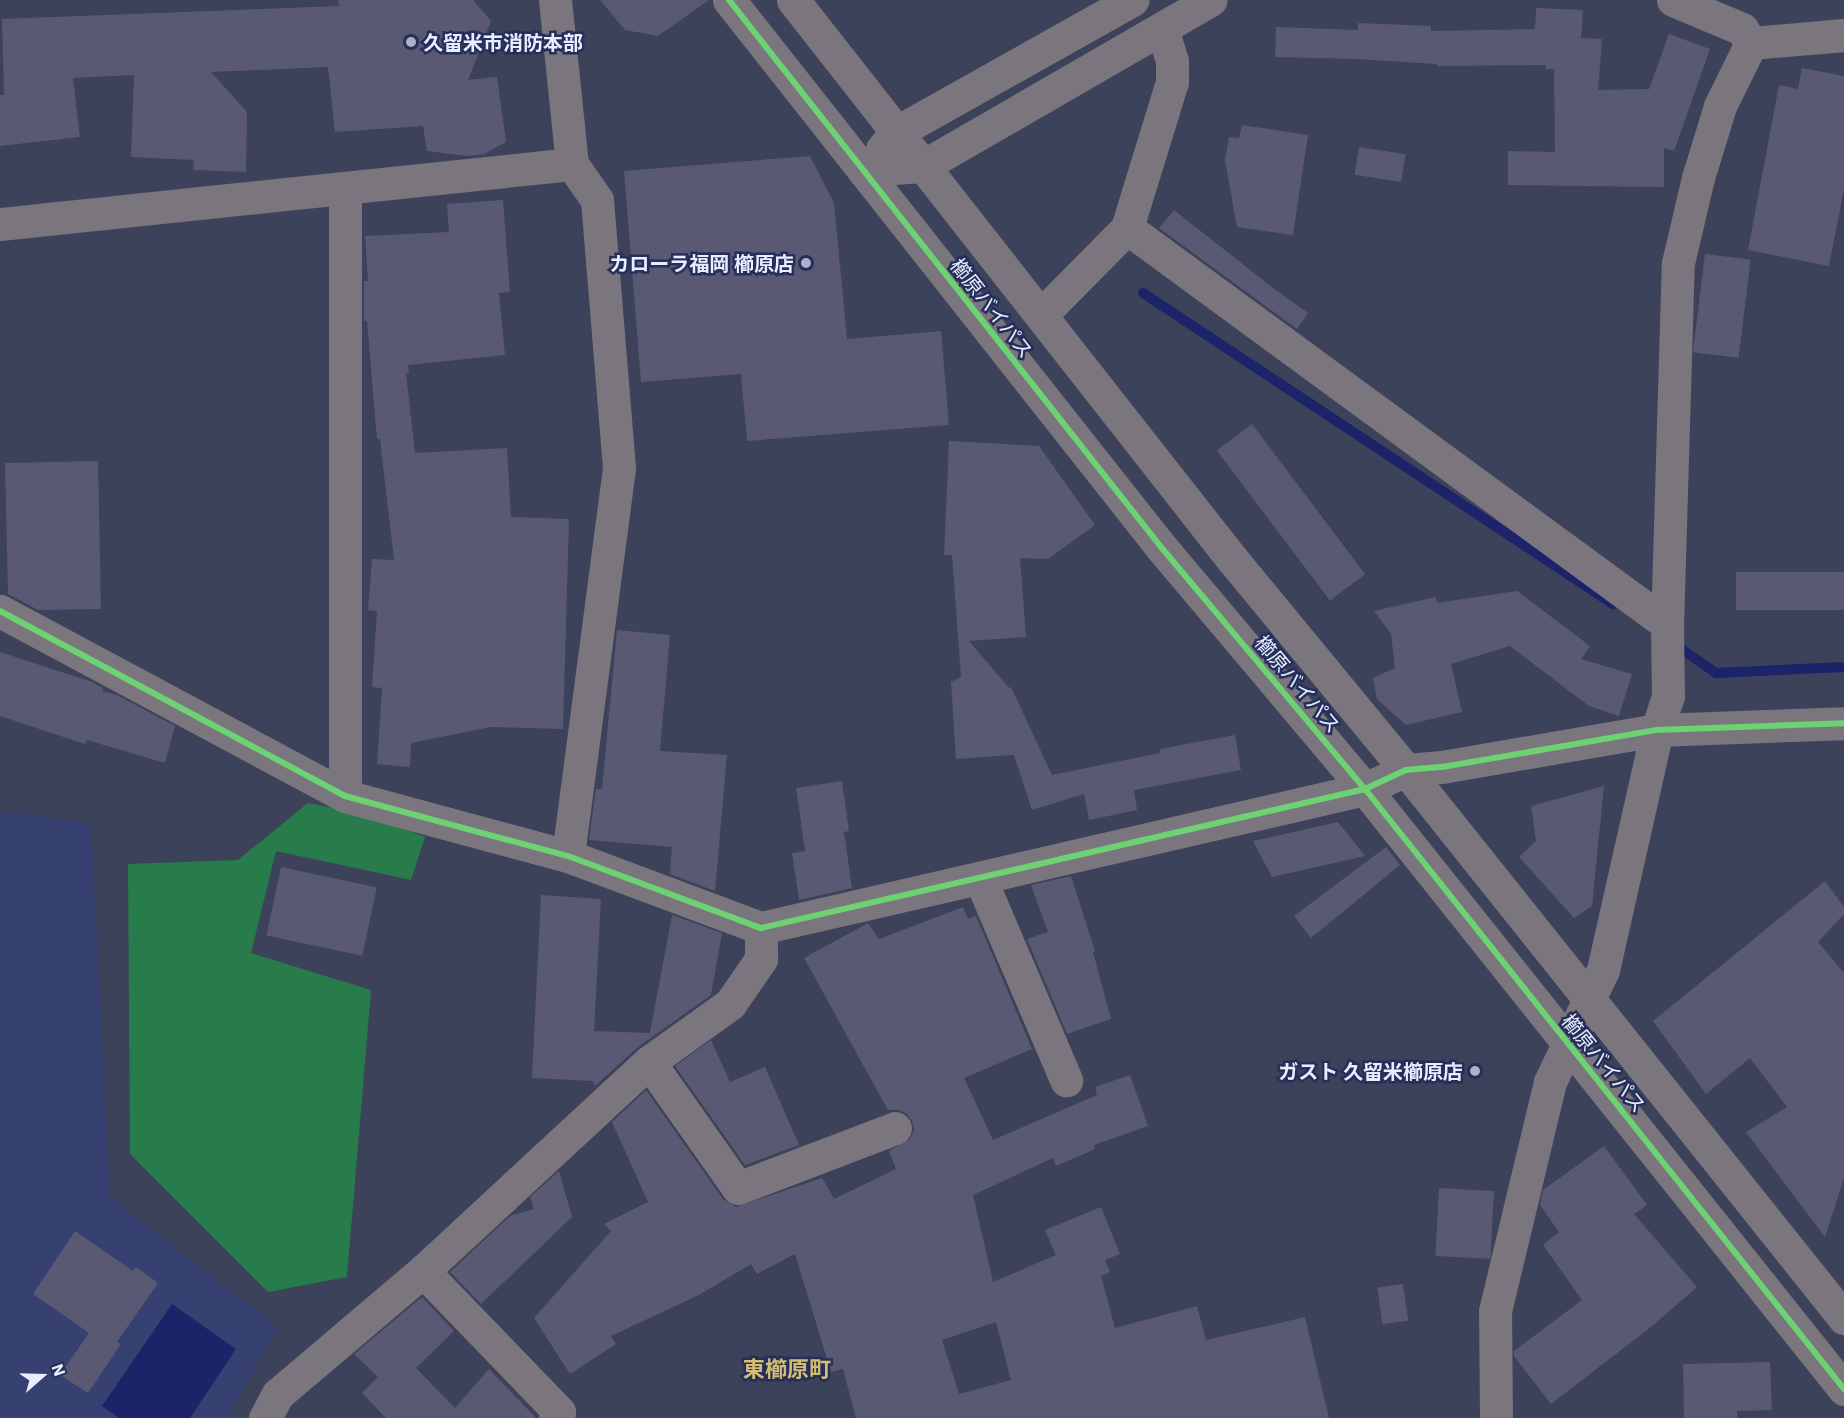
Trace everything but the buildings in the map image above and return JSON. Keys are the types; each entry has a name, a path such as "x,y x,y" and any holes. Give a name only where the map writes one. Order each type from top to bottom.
{"street":[{"path":"555,0 573,164 597,200 619,468 568,856"},
{"name":"櫛原バイパス","path":"729,0 1161,547 1365,789 1844,1389"},
{"name":"櫛原バイパス","path":"793,0 1232,559 1406,770 1844,1318"},
{"path":"863,170 897,132 1132,0"},
{"path":"863,170 923,166 1211,0"},
{"path":"1673,0 1742,29 1751,43"},
{"path":"1041,315 1127,228 1172,82 1172,61 1162,29"},
{"path":"1751,43 1844,35"},
{"path":"1496,1418 1495,1311 1550,1082 1604,970 1657,730 1668,696 1667,626 1678,263 1698,178 1720,106 1751,43"},
{"path":"0,224 573,164"},
{"path":"345,188 345,795"},
{"path":"1127,228 1667,626"},
{"path":"0,611 345,795 568,856 761,928 1365,789 1406,770 1442,767 1657,730 1844,723"},
{"path":"980,878 1066,1080"},
{"path":"265,1418 278,1394 423,1271 649,1062 730,1004 761,959 761,928"},
{"path":"649,1062 738,1188 895,1128"},
{"path":"423,1271 559,1412 555,1418"}],"shaded area":[{"path":"0,811 91,823 110,1197 278,1328 227,1418 0,1418"},
{"path":"172,1304 236,1349 190,1418 119,1418 102,1406"}],"green space":[{"path":"308,803 364,814 425,837 411,880 276,851 251,953 371,990 347,1277 268,1292 130,1154 128,864 238,860"}],"waterway":[{"path":"1143,293 1613,604"},
{"path":"1674,644 1716,673 1844,667"}],"cycle path":[{"path":"729,0 1161,547 1365,789 1844,1389"},
{"path":"0,611 345,796 568,856 761,928 1365,789 1406,770 1442,767 1657,730 1844,723"}],"place":[{"name":"久留米市消防本部","path":"411,42"},
{"name":"カローラ福岡 櫛原店","path":"806,263"},
{"name":"ガスト 久留米櫛原店","path":"1475,1071"}],"district":[{"name":"東櫛原町","path":"787,1369"}]}
